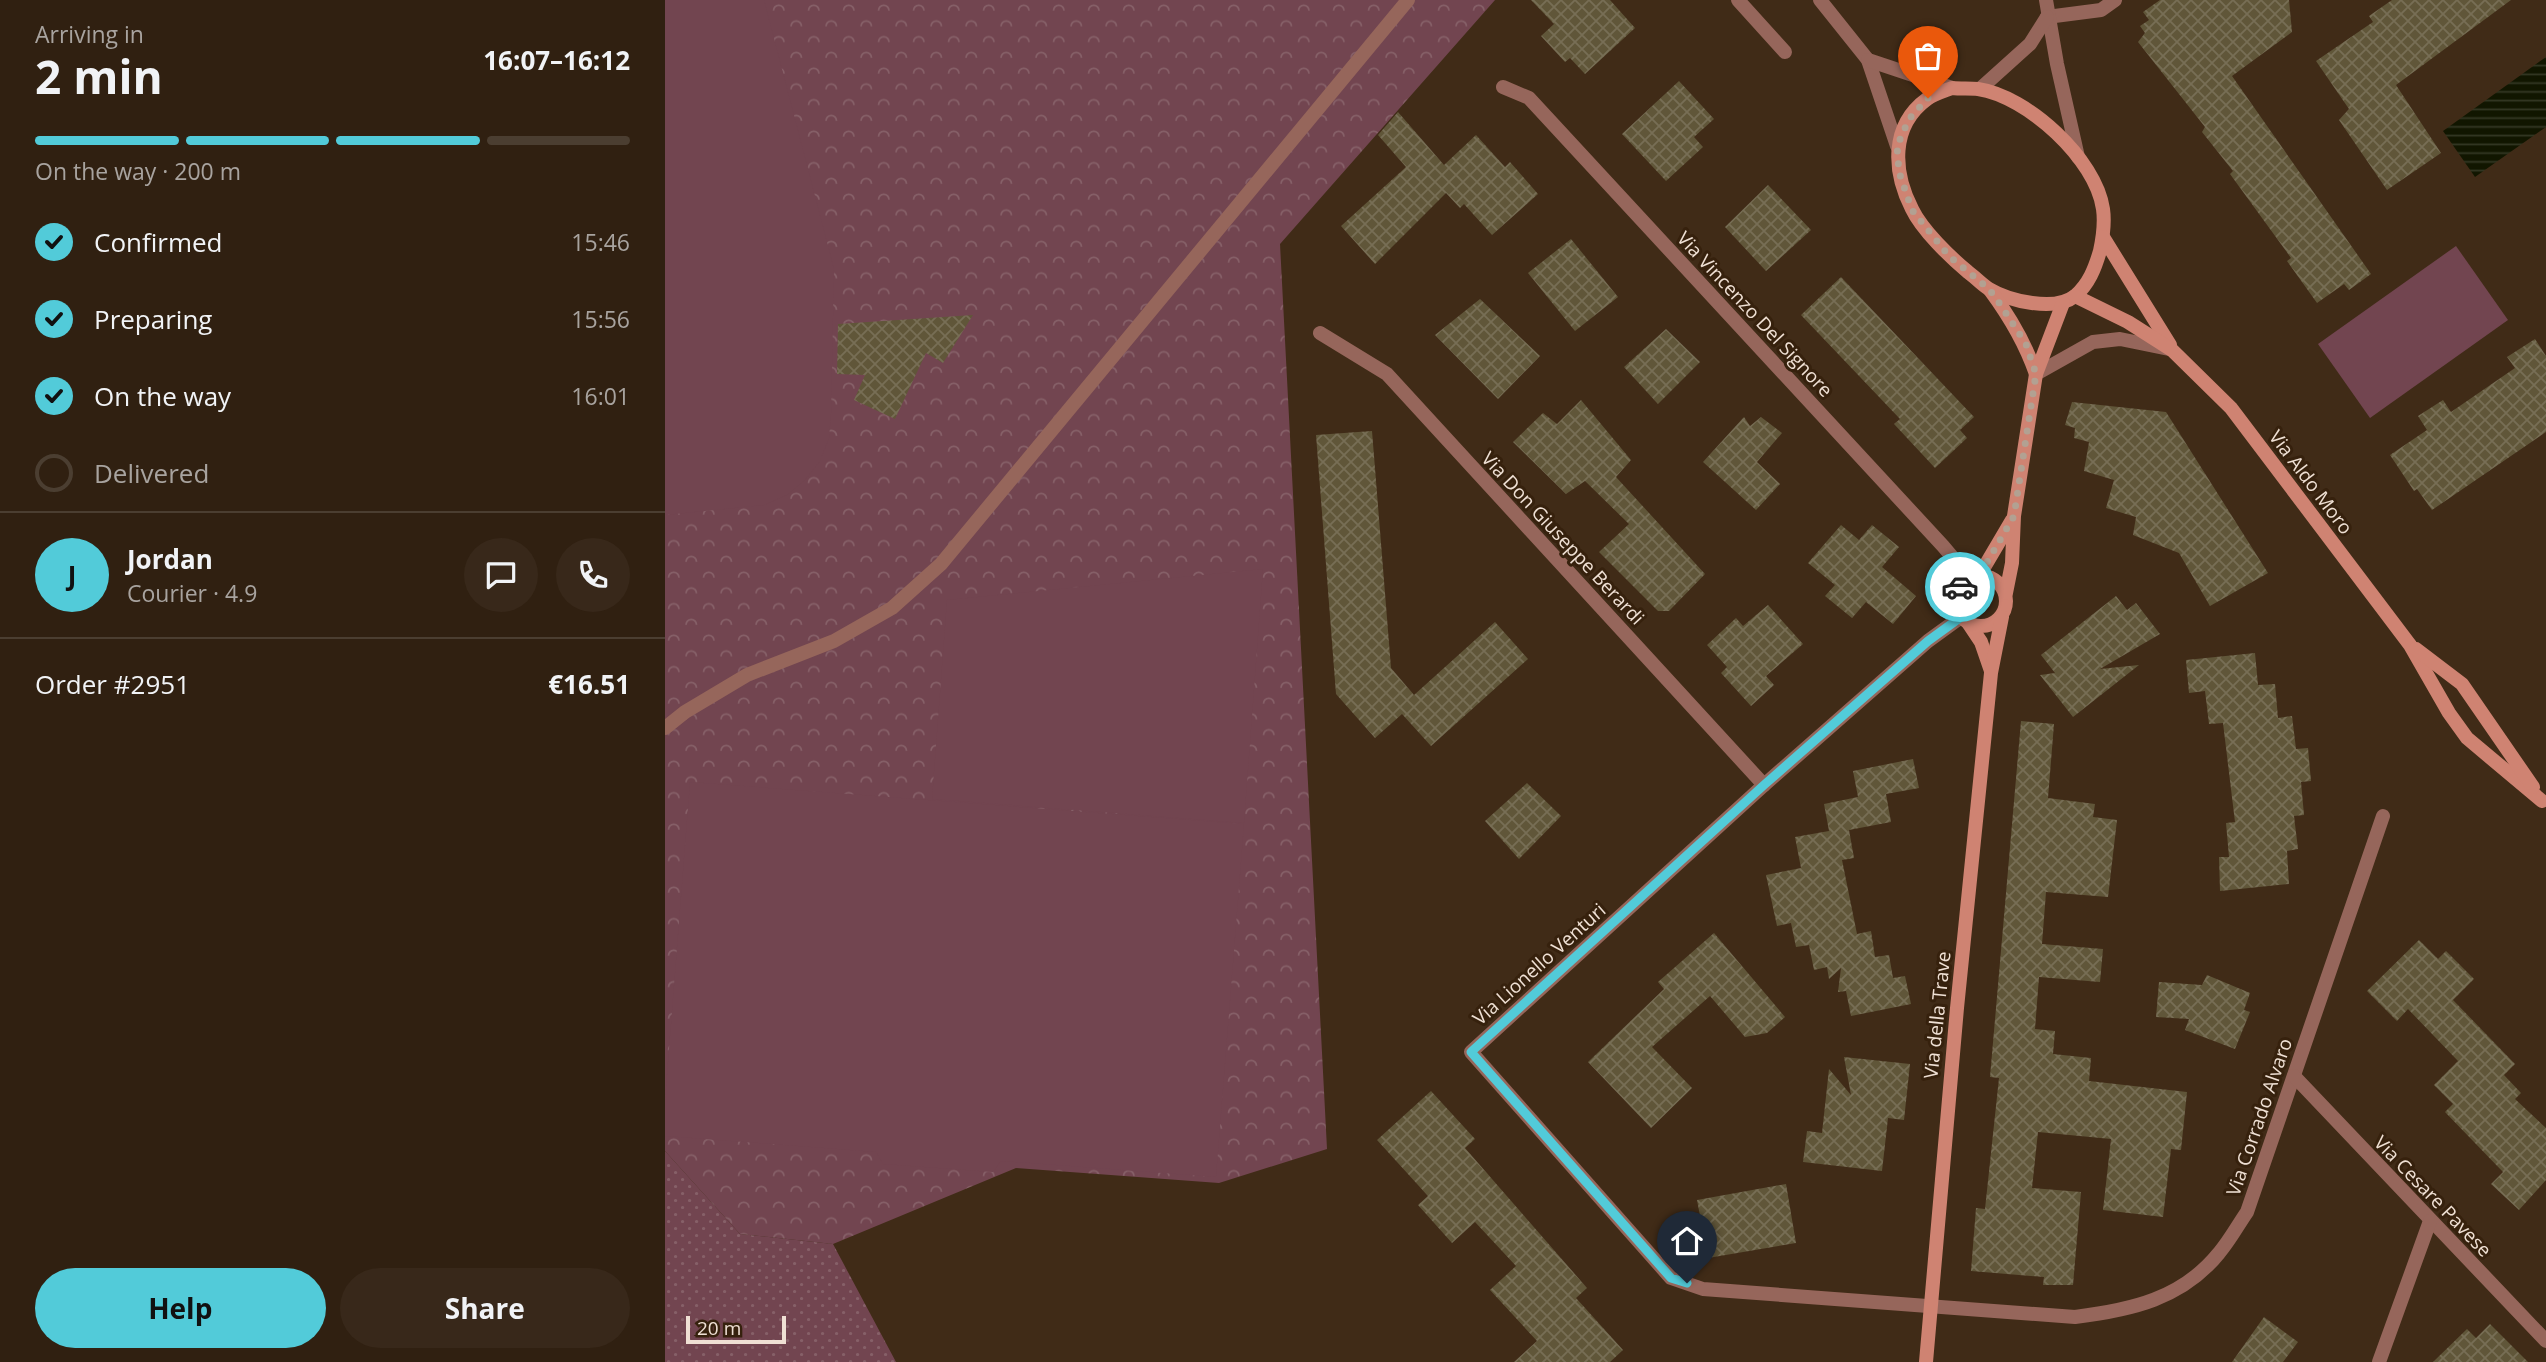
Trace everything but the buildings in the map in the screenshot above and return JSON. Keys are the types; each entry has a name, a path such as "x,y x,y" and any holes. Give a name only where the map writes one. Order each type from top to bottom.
{"main road":[{"name":"Via della Trave","path":"1926,1362 1929,1307 1991,673 2002,617 2007,605 2014,516 2036,374 2069,299 2093,275 2103,237 2103,207 2092,180 2078,157 2046,122 2015,102 1980,89 1952,88"},
{"path":"1897,146 1909,119 1928,98 1952,88"},
{"name":"Via della Trave","path":"1897,146 1899,172 1912,210 1949,256 1989,289 2012,319 2026,344 2036,374"},
{"name":"Via Aldo Moro","path":"2103,237 2172,349"},
{"name":"Via della Trave","path":"1989,289 2044,305 2069,299"},
{"name":"Via Aldo Moro","path":"2069,299 2128,321 2172,349 2231,408 2410,645 2449,713 2467,738 2544,803"},
{"name":"Via della Trave","path":"1991,673 1981,642 1957,607 1956,596 1961,586 1974,577 2014,516"},
{"path":"1974,577 1990,577 1999,583 2006,593"},
{"path":"1965,621 1981,627 1993,624 2002,617"},
{"name":"Via Aldo Moro","path":"2410,645 2462,684 2544,803"}],"street":[{"path":"665,728 685,712 747,675 834,641 892,608 941,564 1408,0"},
{"path":"1738,0 1785,52"},
{"path":"1820,0 1868,60 1897,146"},
{"name":"Via della Trave","path":"2046,0 2047,17 2078,157"},
{"path":"1980,89 2030,44 2047,17 2101,10 2115,0"},
{"path":"1868,60 1952,88"},
{"name":"Via Vincenzo Del Signore","path":"1503,88 1529,98 1974,577"},
{"name":"Via Don Giuseppe Berardi","path":"1320,333 1387,374 1764,785"},
{"path":"2036,374 2094,342 2120,340 2172,349"},
{"name":"Via Lionello Venturi","path":"1929,1307 1703,1289 1671,1278 1471,1052 1764,785 1928,641 1965,621"},
{"name":"Via Corrado Alvaro","path":"1929,1307 2075,1317 2124,1310 2169,1294 2201,1272 2220,1252 2246,1212 2383,816"},
{"name":"Via Cesare Pavese","path":"2294,1076 2546,1341"},
{"path":"2379,1362 2430,1221"}],"green space":[{"path":"665,0 1495,0 1280,244 1327,1149 1219,1183 1016,1168 833,1244 740,1234 665,1151"},
{"path":"665,0 764,0 834,269 831,414 829,438 820,461 805,480 787,495 764,505 665,515"},
{"path":"2456,246 2508,320 2370,418 2318,344"},
{"path":"1263,569 1244,823 932,799 947,600"},
{"path":"690,782 1244,824 1216,1177 1001,1161 993,1172 883,1164 876,1152 665,1136 665,1100"},
{"path":"665,1151 740,1234 833,1244 896,1362 665,1362"}],"shaded area":[{"path":"2546,57 2546,127 2475,177 2443,131"}],"way so far":[{"path":"1928,98 1909,119 1897,146 1899,172 1912,210 1949,256 1989,289 2012,319 2026,344 2036,374 2014,516 1979,576 1970,578 1960,587"}],"route":[{"path":"1687,1283 1671,1278 1471,1052 1764,785 1928,641 1961,617 1956,596 1960,587"}]}
